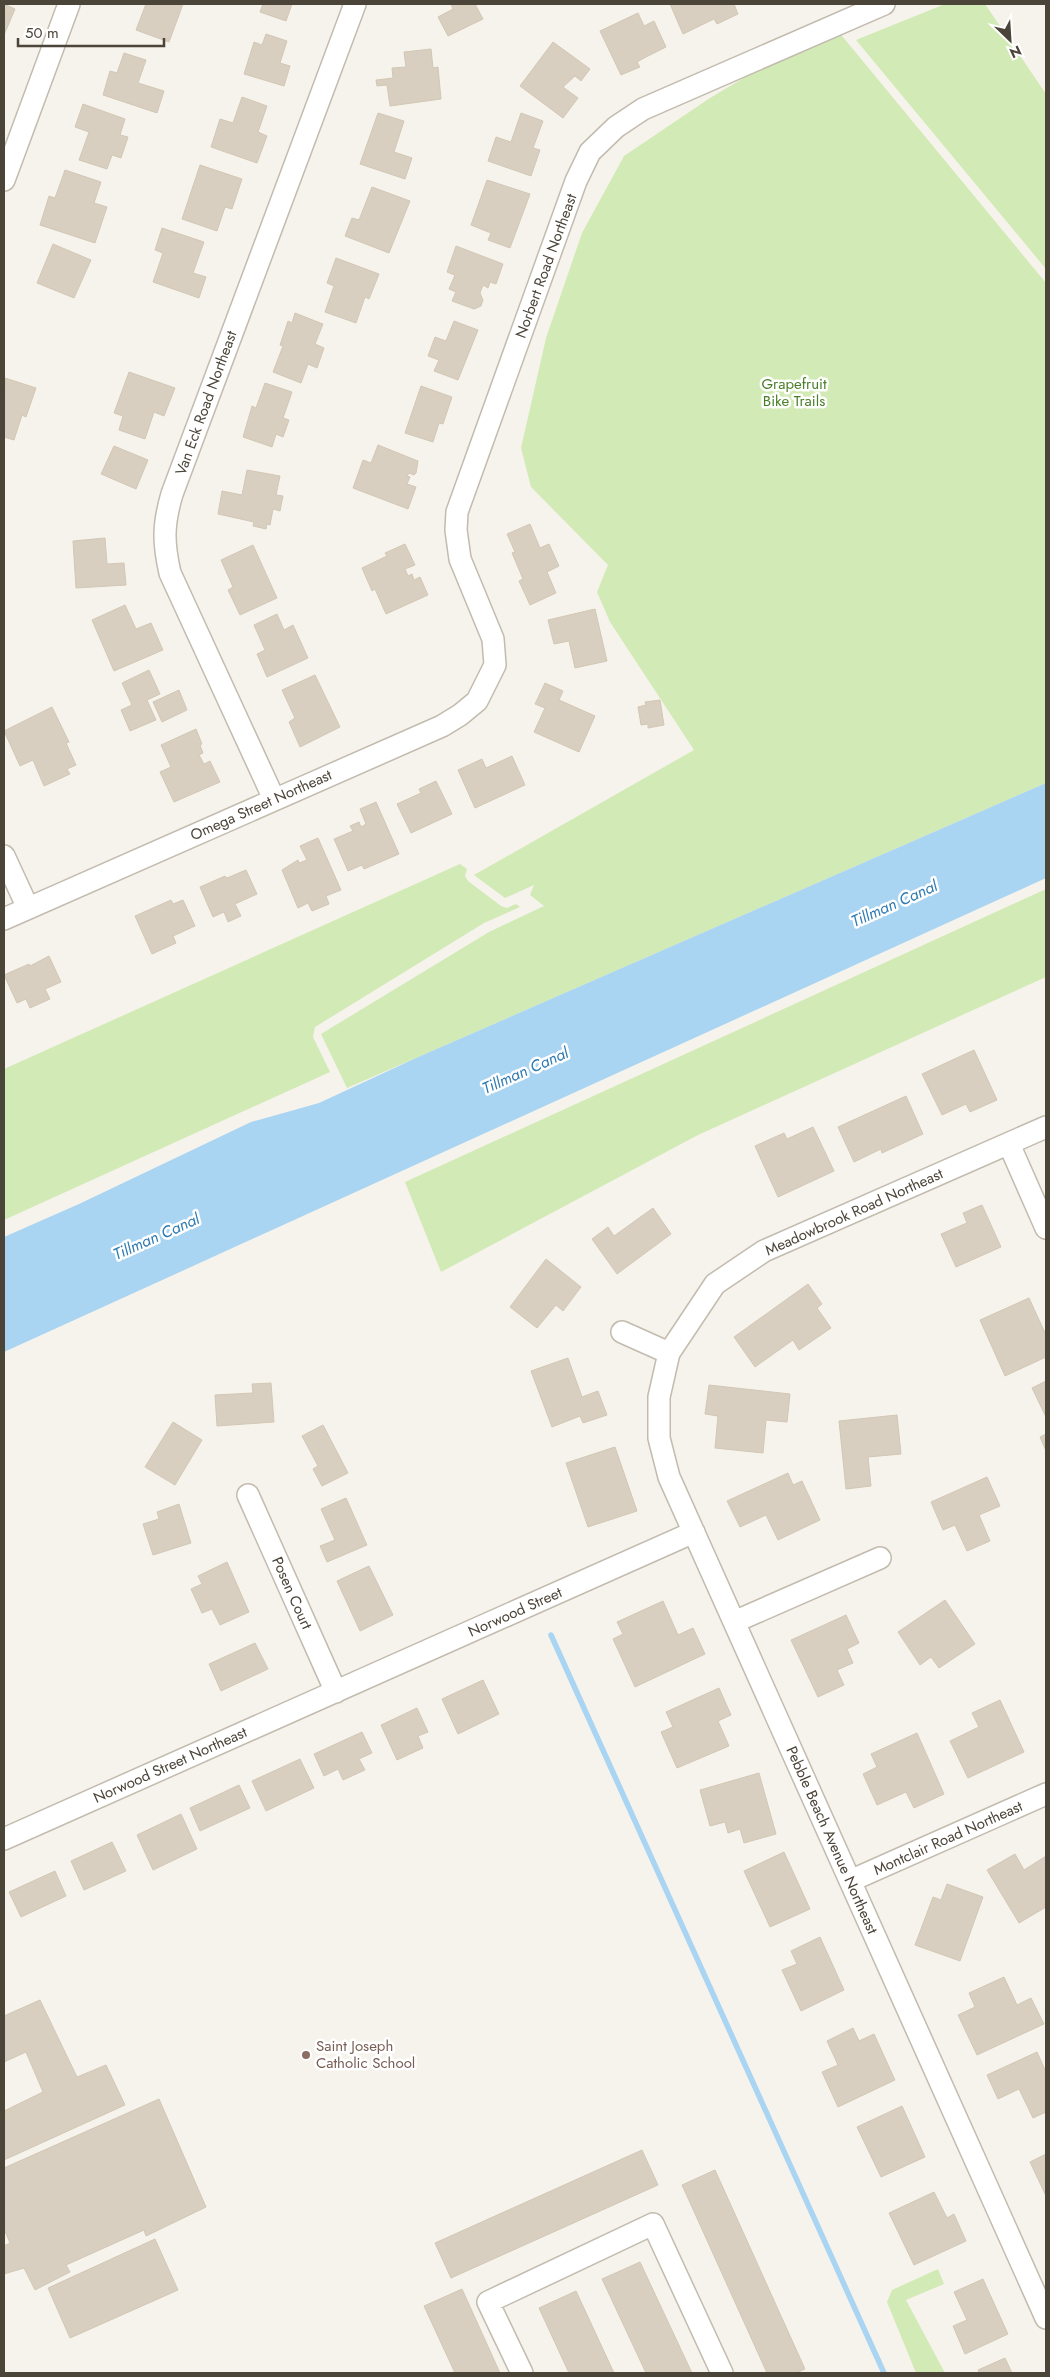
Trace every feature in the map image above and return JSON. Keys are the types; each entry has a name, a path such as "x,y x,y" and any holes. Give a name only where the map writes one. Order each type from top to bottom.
{"street":[{"path":"4,180 68,4"},
{"name":"Van Eck Road Northeast","path":"274,799 170,573 164,546 166,517 172,494 354,4"},
{"name":"Norbert Road Northeast","path":"495,665 493,639 460,559 456,530 457,512 576,181 590,152 616,127 643,109 852,10 884,4"},
{"name":"Omega Street Northeast","path":"4,919 442,726 460,715 477,701 495,665"},
{"path":"4,856 28,908"},
{"name":"Meadowbrook Road Northeast","path":"669,1353 715,1284 764,1251 1046,1127"},
{"path":"1009,1144 1046,1228"},
{"path":"622,1332 669,1353"},
{"name":"Pebble Beach Avenue Northeast","path":"669,1353 659,1397 659,1438 669,1477 1046,2318"},
{"name":"Posen Court","path":"248,1495 336,1692"},
{"name":"Norwood Street","path":"336,1692 694,1532"},
{"path":"734,1622 880,1558"},
{"name":"Norwood Street Northeast","path":"4,1839 336,1692"},
{"name":"Montclair Road Northeast","path":"850,1882 1046,1794"},
{"path":"522,2373 488,2302 653,2224 722,2373"}],"green space":[{"path":"945,4 985,4 1046,94 1046,269 856,40"},
{"name":"Grapefruit Bike Trails","path":"833,25 1046,283 1046,783 347,1088 321,1034 489,932 544,906 530,895 534,885 505,898 474,875 694,750 610,622 597,592 608,565 531,487 521,448 546,338 582,233 624,156 710,98"},
{"path":"460,864 467,869 465,876 468,881 501,906 507,908 516,904 520,907 484,923 315,1027 313,1037 330,1072 4,1220 4,1069"},
{"path":"1046,889 1046,977 698,1135 441,1272 405,1182"},
{"path":"938,2269 944,2284 906,2300 945,2373 916,2373 887,2302 892,2290"}],"water":[{"name":"Tillman Canal","path":"1046,783 1046,878 4,1352 4,1237 79,1204 251,1122 319,1103 416,1058"}],"building":[{"path":"4,4 15,9 4,35"},
{"path":"146,4 183,4 169,42 136,30"},
{"path":"263,4 292,4 286,21 260,12"},
{"path":"451,4 475,4 483,19 448,36 438,17 453,9"},
{"path":"670,4 734,4 738,14 717,24 714,19 683,34"},
{"path":"638,13 644,26 654,21 666,47 637,62 640,67 621,75 600,31"},
{"path":"266,34 287,41 280,63 290,66 284,86 244,74 254,42 262,45"},
{"path":"553,42 590,69 581,81 575,76 563,87 578,98 563,118 520,86"},
{"path":"431,49 433,68 438,67 441,99 390,106 387,85 377,86 376,80 393,78 392,68 406,67 404,52"},
{"path":"124,53 146,60 138,83 164,91 157,113 103,95 110,71 117,73"},
{"path":"242,97 267,106 258,132 267,136 257,163 211,147 220,119 233,123"},
{"path":"83,104 125,119 120,135 128,137 121,158 112,155 107,169 79,160 89,132 75,127"},
{"path":"378,113 404,121 394,152 412,158 405,179 360,164"},
{"path":"521,113 543,121 533,148 540,150 531,176 488,161 496,137 511,142"},
{"path":"200,165 242,179 232,209 225,207 217,231 182,219"},
{"path":"65,170 101,182 94,203 107,207 95,243 40,225 49,196 55,198"},
{"path":"487,180 530,194 510,248 488,240 491,233 471,225"},
{"path":"372,187 410,201 389,253 345,236 352,218 359,220"},
{"path":"162,228 204,242 193,273 206,277 199,298 153,282 163,253 155,250"},
{"path":"53,244 91,260 74,298 37,283"},
{"path":"456,246 503,264 496,284 490,282 488,288 483,285 480,293 483,300 481,306 474,309 452,301 456,292 449,289 455,275 447,272"},
{"path":"336,258 379,274 369,299 365,297 356,323 325,312 334,286 327,283"},
{"path":"295,313 323,324 315,344 324,348 317,368 308,364 301,383 273,372 283,346 280,345 288,321 292,323"},
{"path":"454,321 478,330 458,380 434,371 439,360 428,356 435,337 446,341"},
{"path":"129,372 175,388 164,416 154,412 145,439 119,430 123,416 114,413"},
{"path":"5,378 36,388 26,417 22,415 14,440 4,437"},
{"path":"265,383 292,392 283,418 289,420 283,437 276,434 272,447 243,437 252,406 256,408"},
{"path":"421,386 452,397 443,424 439,423 433,442 405,433"},
{"path":"378,445 418,461 416,473 414,475 409,473 407,476 410,477 407,484 416,487 408,509 353,488 363,460 371,463"},
{"path":"114,446 148,460 136,489 101,474"},
{"path":"247,470 280,476 276,495 283,496 280,511 273,509 270,525 267,524 266,529 253,526 254,522 218,514 222,491 242,495"},
{"path":"530,524 540,548 549,544 559,566 547,572 556,593 530,605 519,581 523,579 512,553 515,552 507,534"},
{"path":"105,538 107,564 124,563 126,585 76,588 73,541"},
{"path":"405,544 415,565 405,569 408,576 412,574 414,580 420,577 428,595 386,614 375,589 372,591 362,568 387,556 385,553"},
{"path":"253,545 277,598 240,615 228,590 233,587 221,560"},
{"path":"125,605 136,629 151,623 163,650 114,671 92,620"},
{"path":"595,609 607,661 575,668 569,641 554,644 548,620"},
{"path":"277,614 284,630 293,625 308,658 267,677 257,654 265,650 254,625"},
{"path":"149,670 160,694 147,700 156,720 130,731 121,710 132,705 122,683"},
{"path":"315,675 340,727 300,747 289,722 295,718 282,690"},
{"path":"545,683 563,691 559,700 595,716 579,752 534,732 545,708 535,704"},
{"path":"179,690 187,710 162,722 153,702"},
{"path":"660,700 664,725 648,728 648,724 641,725 638,707 646,705 645,702"},
{"path":"52,707 69,742 66,743 76,765 67,769 70,774 44,786 33,760 20,766 4,731"},
{"path":"196,729 202,744 200,745 203,753 199,755 204,764 210,761 220,782 174,802 160,772 171,767 161,745"},
{"path":"512,756 525,785 475,808 458,770 482,759 486,768"},
{"path":"436,781 452,814 411,833 397,804 421,793 419,789"},
{"path":"376,802 399,854 364,869 362,865 348,871 334,839 353,831 350,826 359,822 361,827 366,824 360,809"},
{"path":"318,838 341,890 326,896 329,904 312,911 308,903 298,908 282,870 298,860 299,863 307,860 300,846"},
{"path":"246,870 257,894 235,904 241,916 228,922 224,912 213,917 200,887 225,876 227,878"},
{"path":"171,900 173,904 183,900 195,926 173,936 176,943 152,954 135,916"},
{"path":"49,956 61,982 45,989 50,999 30,1008 26,999 17,1003 4,975 29,964 30,966"},
{"path":"974,1050 997,1100 970,1112 966,1104 942,1115 922,1074"},
{"path":"906,1096 923,1134 882,1153 881,1149 854,1162 838,1127"},
{"path":"813,1127 834,1171 778,1197 755,1146 784,1133 787,1139"},
{"path":"982,1205 1001,1247 956,1267 941,1234 967,1223 963,1213"},
{"path":"653,1208 671,1234 617,1274 592,1239 608,1227 614,1236"},
{"path":"546,1259 581,1287 563,1311 556,1305 537,1328 510,1307"},
{"path":"808,1284 822,1304 817,1308 831,1328 799,1350 793,1340 755,1367 734,1337"},
{"path":"1029,1298 1046,1335 1046,1357 1005,1376 980,1320"},
{"path":"568,1358 582,1397 598,1391 607,1415 583,1423 580,1416 552,1427 531,1371"},
{"path":"1046,1381 1046,1417 1032,1388"},
{"path":"271,1383 274,1422 217,1426 215,1395 253,1393 252,1384"},
{"path":"709,1385 790,1394 787,1422 766,1420 763,1453 715,1448 718,1416 705,1414"},
{"path":"897,1415 901,1454 868,1457 871,1486 846,1489 839,1421"},
{"path":"173,1422 202,1440 175,1485 145,1467"},
{"path":"323,1425 348,1473 322,1486 313,1469 318,1466 302,1436"},
{"path":"1046,1434 1046,1451 1040,1437"},
{"path":"615,1447 637,1511 588,1527 566,1463"},
{"path":"788,1473 793,1485 802,1481 820,1520 778,1540 766,1515 740,1527 727,1501"},
{"path":"987,1477 1000,1506 979,1515 990,1541 967,1551 955,1525 943,1530 931,1502"},
{"path":"346,1498 367,1545 327,1562 320,1546 335,1540 321,1509"},
{"path":"179,1504 191,1543 153,1555 143,1524 159,1519 157,1512"},
{"path":"227,1562 249,1612 220,1625 212,1609 202,1613 191,1589 202,1584 198,1576"},
{"path":"369,1566 393,1615 360,1631 337,1581"},
{"path":"945,1600 975,1644 939,1668 931,1657 920,1665 898,1632"},
{"path":"663,1601 678,1635 693,1628 705,1654 635,1687 613,1639 623,1634 617,1622"},
{"path":"846,1615 859,1643 847,1649 853,1663 837,1670 844,1685 818,1697 791,1640"},
{"path":"255,1643 268,1669 221,1691 209,1664"},
{"path":"483,1680 499,1714 458,1734 442,1699"},
{"path":"719,1688 731,1715 718,1721 729,1746 677,1768 661,1732 673,1727 666,1712"},
{"path":"1000,1700 1024,1752 968,1778 950,1741 979,1727 972,1713"},
{"path":"417,1708 428,1732 418,1736 423,1748 397,1760 381,1725"},
{"path":"362,1732 372,1753 359,1759 365,1770 343,1780 338,1769 324,1776 314,1754"},
{"path":"917,1733 944,1794 914,1808 906,1792 877,1805 863,1774 877,1767 871,1754"},
{"path":"300,1759 314,1788 266,1811 252,1781"},
{"path":"759,1773 776,1834 744,1843 740,1829 728,1833 725,1822 710,1826 700,1790"},
{"path":"239,1785 250,1808 200,1831 190,1808"},
{"path":"181,1814 197,1849 153,1870 137,1835"},
{"path":"112,1842 126,1871 84,1890 71,1861"},
{"path":"784,1852 810,1909 770,1927 744,1871"},
{"path":"1015,1854 1024,1870 1046,1856 1046,1907 1019,1923 987,1870"},
{"path":"55,1871 66,1896 21,1917 9,1892"},
{"path":"947,1884 983,1897 960,1961 915,1945 933,1897 941,1900"},
{"path":"820,1937 844,1990 801,2011 782,1970 797,1964 791,1951"},
{"path":"1004,1977 1017,2005 1031,1998 1044,2024 977,2055 958,2015 975,2007 969,1993"},
{"path":"40,2000 77,2077 106,2065 125,2105 4,2160 4,2111 43,2092 26,2052 4,2062 4,2016"},
{"path":"853,2028 859,2041 874,2034 895,2080 838,2107 822,2072 838,2065 827,2041"},
{"path":"1037,2052 1046,2072 1046,2112 1033,2118 1019,2089 998,2099 987,2075"},
{"path":"159,2099 206,2207 146,2236 144,2230 66,2265 70,2272 35,2290 24,2268 4,2274 4,2246 10,2243 4,2229 4,2168"},
{"path":"902,2106 925,2157 881,2177 857,2127"},
{"path":"642,2150 658,2185 451,2278 435,2243"},
{"path":"1046,2154 1046,2196 1030,2162"},
{"path":"715,2170 805,2369 796,2373 767,2373 682,2185"},
{"path":"934,2192 947,2218 954,2214 966,2241 914,2265 889,2213"},
{"path":"155,2239 178,2290 70,2338 48,2288"},
{"path":"640,2262 692,2373 646,2373 602,2279"},
{"path":"983,2279 1008,2334 965,2354 953,2326 967,2320 954,2292"},
{"path":"462,2289 500,2373 455,2373 424,2306"},
{"path":"576,2291 614,2373 569,2373 539,2308"},
{"path":"1005,2358 1012,2373 979,2373 978,2370"}],"waterway":[{"path":"551,1635 884,2373"}],"place":[{"name":"Saint Joseph Catholic School","path":"306,2055"}]}
